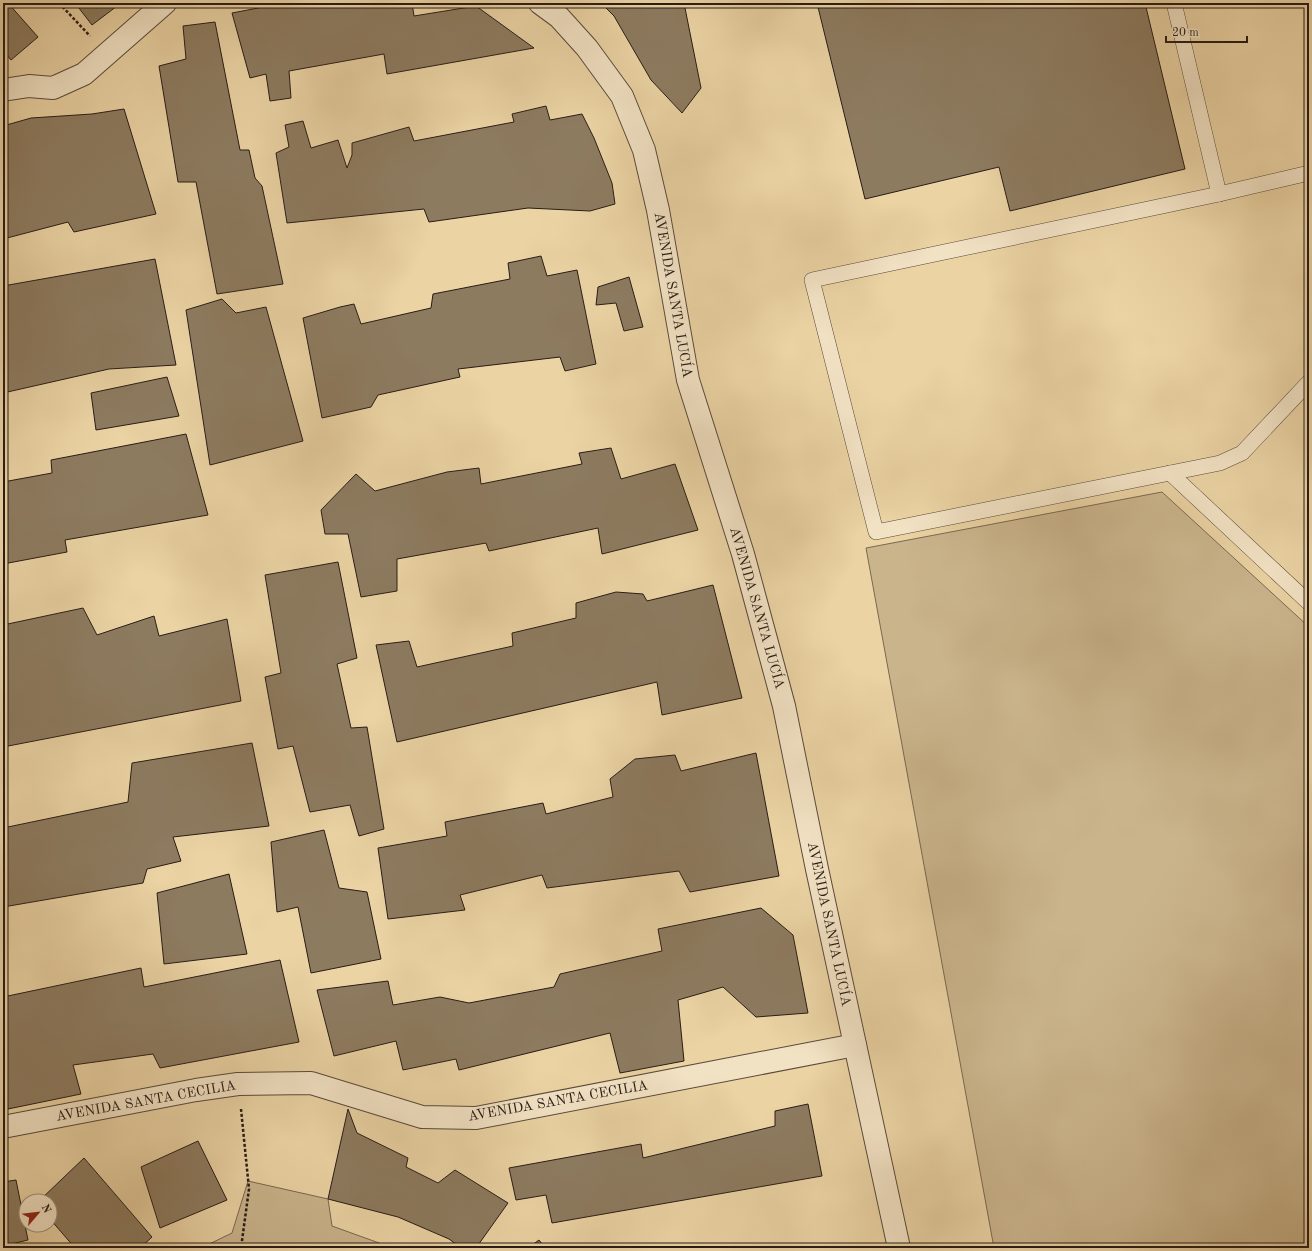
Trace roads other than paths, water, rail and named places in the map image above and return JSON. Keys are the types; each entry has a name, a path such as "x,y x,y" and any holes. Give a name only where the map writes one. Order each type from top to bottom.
{"street":[{"path":"3,90 29,86 53,88 84,74 165,3"},
{"name":"AVENIDA SANTA LUCÍA","path":"540,3 559,17 583,43 622,96 644,150 658,210 688,380 743,554 784,706 899,1248"},
{"name":"AVENIDA SANTA CECILIA","path":"3,1127 196,1090 238,1084 311,1083 422,1117 476,1118 855,1045"}],"lane":[{"path":"1174,3 1219,194"},
{"path":"1309,174 812,280 876,532 1220,463 1242,453 1309,382"},
{"path":"1170,473 1309,603"}]}
